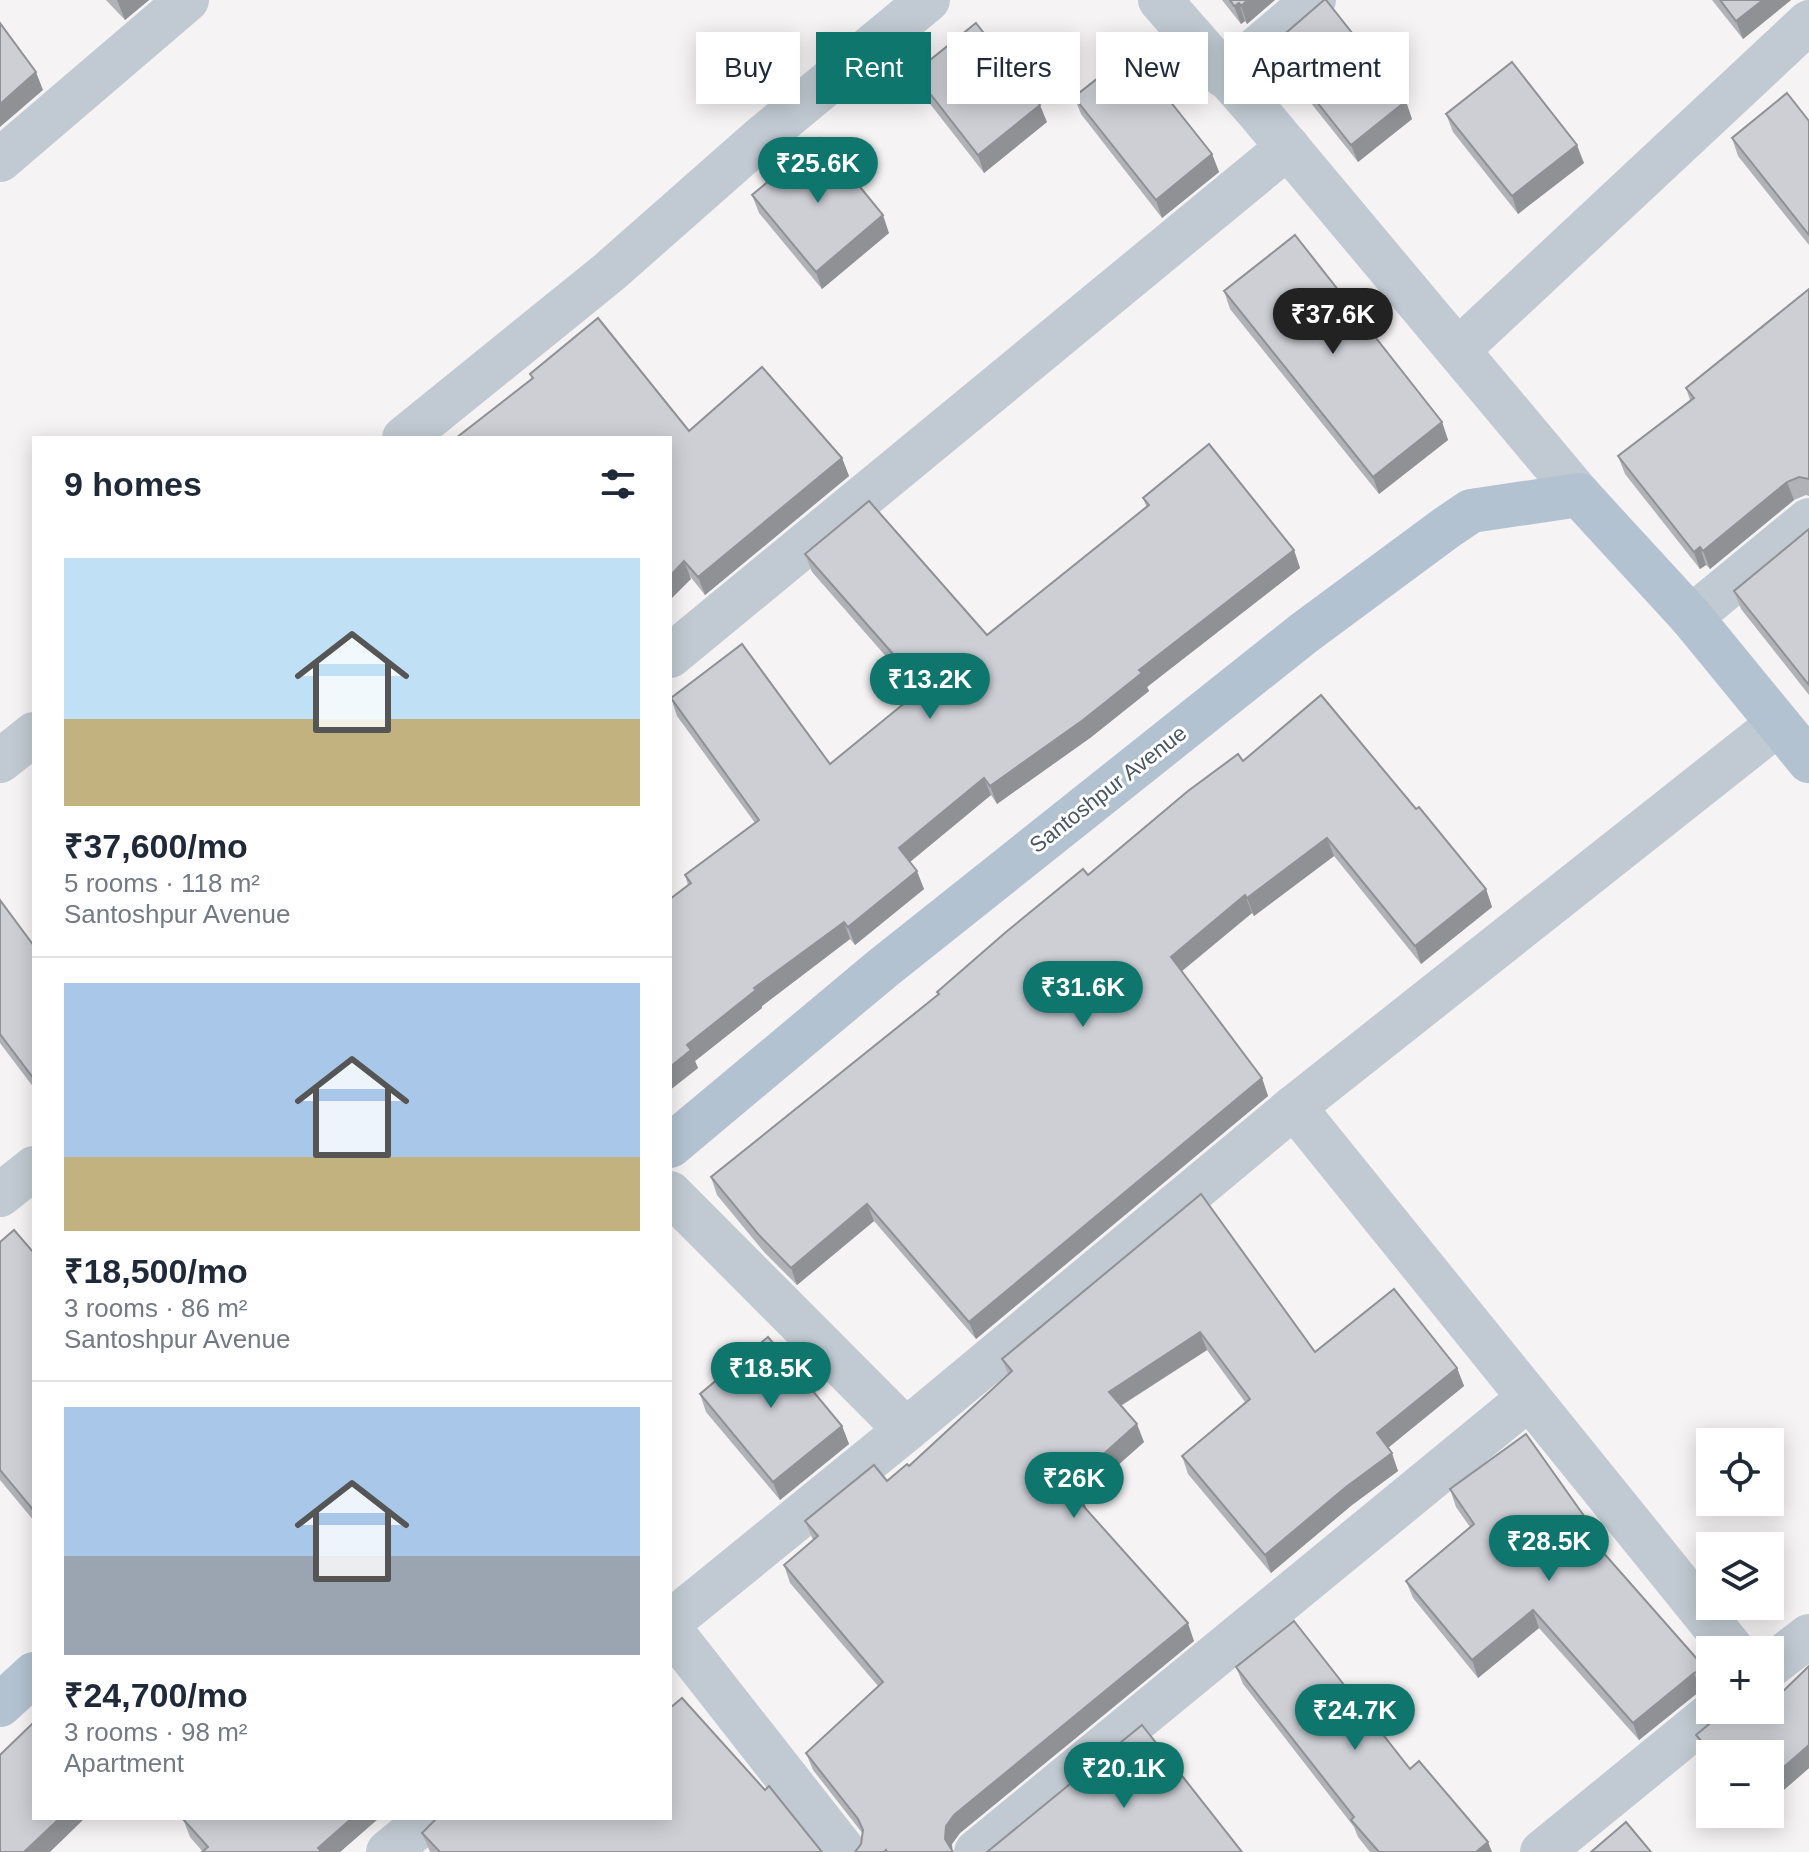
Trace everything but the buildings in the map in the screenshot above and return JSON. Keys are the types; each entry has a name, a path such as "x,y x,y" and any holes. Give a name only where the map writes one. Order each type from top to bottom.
{"main road":[{"path":"1579,495 1691,617 1809,761"},
{"name":"Santoshpur Avenue","path":"672,1144 883,968 1304,633 1446,528 1471,511 1579,495"},
{"path":"0,1705 32,1676"}],"street":[{"path":"0,160 187,0"},
{"path":"406,436 608,273 760,139 928,0"},
{"path":"1160,0 1224,76"},
{"path":"1276,32 1314,0"},
{"path":"1458,350 1809,22"},
{"path":"1249,104 1579,495"},
{"path":"672,654 1288,147"},
{"path":"1691,617 1809,520"},
{"path":"672,1620 1294,1107 1778,724"},
{"path":"0,761 32,736"},
{"path":"1294,1107 1722,1636"},
{"path":"0,1195 32,1170"},
{"path":"672,1195 906,1430"},
{"path":"976,1852 1529,1398"},
{"path":"672,1632 845,1852"},
{"path":"1784,1655 1809,1636"},
{"path":"1542,1852 1699,1724"},
{"path":"388,1852 427,1820"}]}
